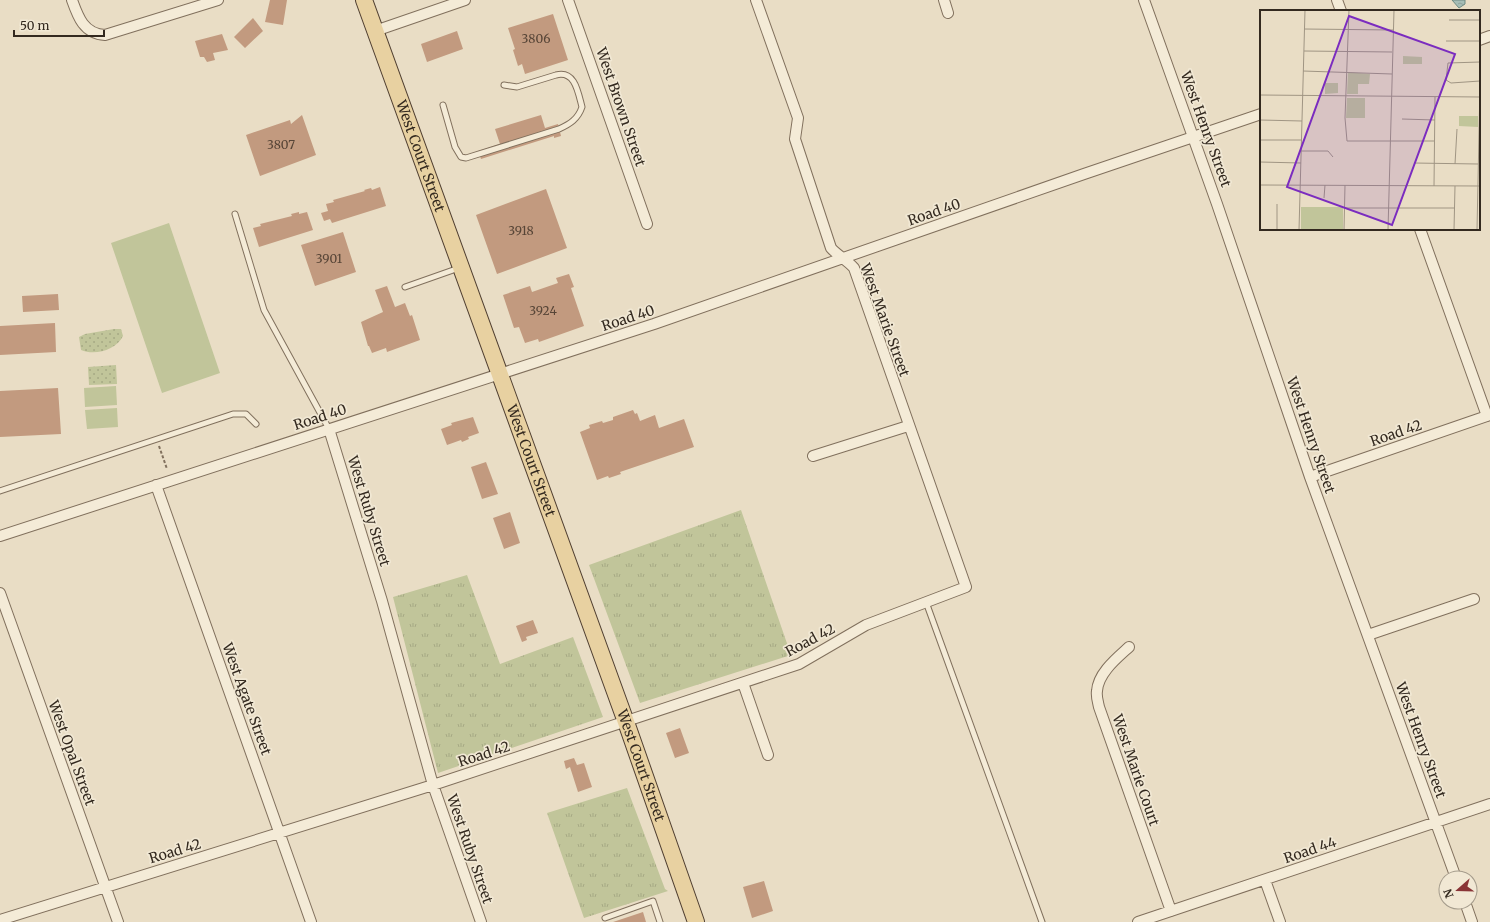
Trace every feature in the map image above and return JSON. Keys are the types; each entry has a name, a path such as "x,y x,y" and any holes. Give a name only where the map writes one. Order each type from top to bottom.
{"main road":[{"name":"West Court Street","path":"364,0 498,374 626,722 696,922"}],"street":[{"path":"72,0 81,22 92,33 105,35 113,34 218,0"},
{"path":"375,31 465,0"},
{"name":"West Brown Street","path":"568,0 647,224"},
{"name":"West Marie Street","path":"756,0 798,118 795,139 831,248 836,254 854,268 908,426 966,587"},
{"path":"944,0 948,13"},
{"name":"West Henry Street","path":"1144,0 1194,137 1310,477 1453,870"},
{"path":"1337,0 1341,10"},
{"path":"1480,40 1490,36"},
{"name":"Road 40","path":"0,536 654,324 1260,114"},
{"path":"1420,230 1488,416"},
{"name":"Road 42","path":"1310,477 1488,416"},
{"path":"813,456 908,426"},
{"name":"West Ruby Street","path":"329,429 382,601 433,785 481,922"},
{"name":"West Agate Street","path":"156,485 311,922"},
{"name":"Road 42","path":"0,920 280,834 433,785 799,664 866,626 966,587"},
{"name":"West Opal Street","path":"0,593 118,922"},
{"path":"1368,635 1474,599"},
{"name":"West Marie Court","path":"1130,647 1113,663 1100,679 1096,692 1099,707 1171,911"},
{"path":"743,683 768,755"},
{"name":"Road 44","path":"1138,922 1490,804"},
{"path":"1265,880 1280,922"},
{"path":"1468,910 1472,922"}],"lane":[{"path":"443,105 455,147 461,157 466,158 559,129 577,118 582,106 573,81 568,74 556,75 517,87 504,85"},
{"path":"235,214 264,310 329,429"},
{"path":"405,287 460,267"},
{"path":"0,491 239,413 246,414 256,424"},
{"path":"926,602 1042,922"},
{"path":"604,918 653,901 660,922"}],"path":[{"path":"157,439 167,469"}],"green space":[{"path":"169,223 220,373 162,393 111,243"},
{"path":"121,329 123,336 115,345 99,352 87,352 81,350 79,337 85,334"},
{"path":"116,365 117,384 89,385 88,367"},
{"path":"116,386 117,405 85,407 84,388"},
{"path":"117,408 118,427 87,429 85,410"},
{"path":"741,510 791,655 640,703 589,565"},
{"path":"467,575 500,664 573,637 603,717 438,773 393,597"},
{"path":"627,788 665,889 668,891 584,918 547,813"}],"water":[{"path":"1452,0 1465,0 1465,4 1459,8"}],"building":[{"path":"270,0 287,0 283,25 265,22"},
{"path":"553,14 568,60 525,74 522,64 518,66 513,50 515,49 508,28"},
{"path":"253,18 263,31 245,48 234,37"},
{"path":"457,31 463,49 427,62 421,44"},
{"path":"222,34 228,50 213,53 215,60 207,62 204,57 200,57 195,41"},
{"path":"302,115 316,155 260,176 246,135 290,120 291,124"},
{"path":"541,115 545,128 558,124 561,136 554,138 554,136 481,159 478,151 500,144 495,129"},
{"path":"380,187 386,206 332,223 330,219 324,221 321,213 328,211 326,204 334,202 333,200 365,191 364,190 371,188 372,190"},
{"path":"546,189 567,248 497,274 476,215"},
{"path":"299,212 299,214 307,212 313,230 259,247 253,228 261,226 260,224 292,216 291,214"},
{"path":"343,232 356,272 315,286 301,245"},
{"path":"569,274 574,287 571,288 584,326 539,342 538,339 525,343 519,327 514,328 503,295 530,286 532,292 558,283 556,278"},
{"path":"387,286 395,307 405,303 410,316 412,315 420,340 387,352 386,348 372,353 368,346 361,322 383,312 375,290"},
{"path":"58,294 59,310 23,312 22,296"},
{"path":"55,323 56,352 0,355 0,326"},
{"path":"58,388 61,434 0,437 0,391"},
{"path":"633,410 635,414 637,413 640,421 655,415 659,428 684,419 694,447 620,472 621,474 609,478 608,476 597,480 580,432 590,428 589,425 602,421 603,423 613,420 613,417"},
{"path":"473,417 479,433 468,437 469,439 462,442 461,440 447,445 441,429 452,425 451,423"},
{"path":"486,462 498,494 482,499 471,467"},
{"path":"510,512 520,543 504,549 493,518"},
{"path":"533,620 538,633 526,637 527,640 522,642 516,626"},
{"path":"680,728 689,753 675,758 666,733"},
{"path":"574,758 577,765 584,763 592,787 578,792 570,767 566,769 564,761"},
{"path":"764,881 773,911 752,918 743,887"},
{"path":"643,912 646,922 613,922"}]}
